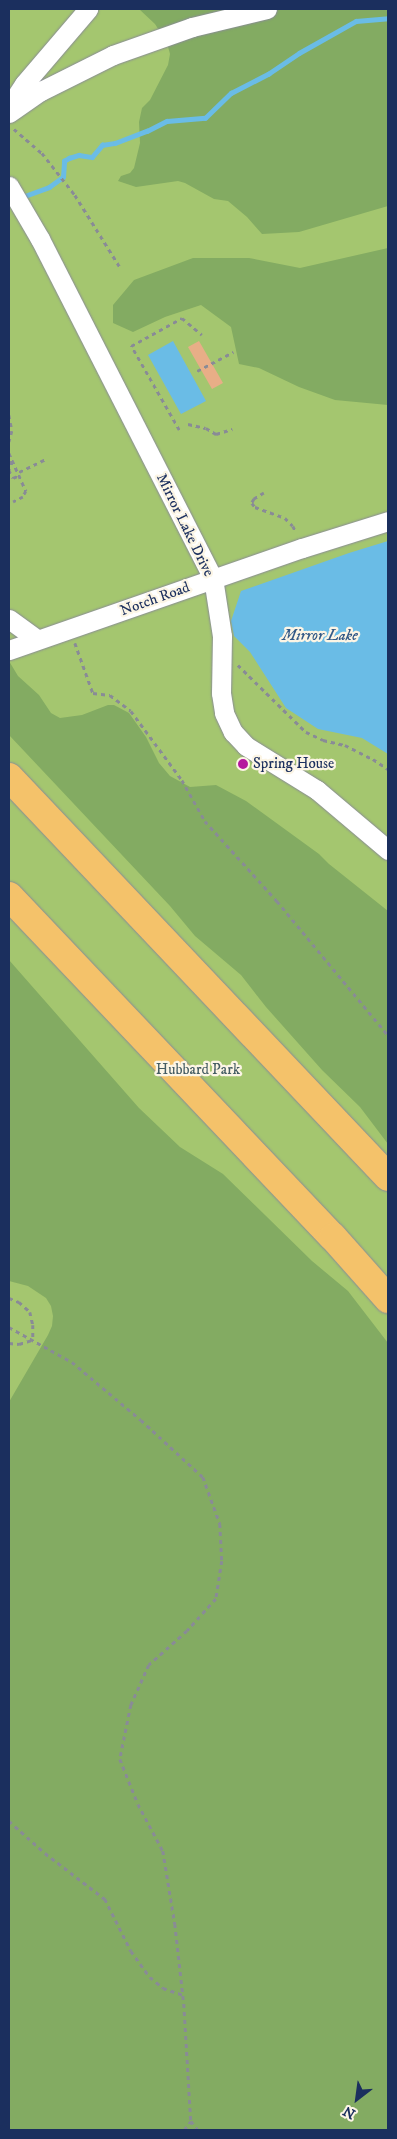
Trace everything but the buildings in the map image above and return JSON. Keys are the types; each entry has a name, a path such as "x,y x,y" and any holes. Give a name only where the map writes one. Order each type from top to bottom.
{"highway":[{"path":"9,777 388,1177"},
{"path":"9,896 333,1237 388,1299"}],"street":[{"path":"9,107 24,84 88,9"},
{"path":"9,113 41,91 112,56 192,27 267,9"},
{"name":"Mirror Lake Drive","path":"11,189 29,219 213,578 219,610 221,693 224,714 233,732 246,746 317,790 388,850"},
{"name":"Notch Road","path":"9,650 213,578 388,521"},
{"path":"9,618 37,639"}],"path":[{"path":"9,125 42,153 75,195 120,267"},
{"path":"179,430 131,346 182,318 202,336"},
{"path":"197,371 233,352"},
{"path":"9,415 12,431 9,442"},
{"path":"188,424 206,428 216,434 232,429"},
{"path":"9,454 20,473 25,494 13,502"},
{"path":"12,460 9,470 13,478 46,459"},
{"path":"264,493 254,499 252,503 255,507 285,518 293,526 302,548"},
{"path":"70,629 93,693 110,695 131,711 182,780 205,821 272,894 388,1035"},
{"path":"221,652 252,677 263,692 306,732 323,740 345,746 373,759 388,769"},
{"path":"9,1298 19,1302 30,1312 33,1325 33,1340"},
{"path":"9,1327 72,1362 142,1420 204,1477 220,1524 222,1561 216,1599 187,1631 149,1665 131,1705 120,1759 138,1804 163,1850 175,1924 183,1995 191,2121 198,2130"},
{"path":"9,1344 19,1344 33,1340"},
{"path":"9,1821 45,1853 105,1899 131,1951 150,1977 163,1988 183,1995"},
{"path":"184,2130 191,2121"}],"green space":[{"name":"Hubbard Park","path":"9,9 388,9 388,2130 9,2130"},
{"path":"139,9 388,9 388,206 299,232 262,234 247,217 228,201 214,199 185,183 178,181 136,187 118,181 121,176 130,173 134,168 140,143 139,122 142,108 150,100 168,65 170,54 167,43 155,24"},
{"path":"388,248 388,405 335,400 299,387 259,368 239,364 231,327 201,305 165,317 133,332 113,323 113,305 134,280 193,258 249,258 300,268"},
{"path":"9,661 18,676 39,695 51,713 60,718 82,715 108,705 114,705 129,713 146,737 159,763 170,776 190,787 216,785 246,801 319,854 388,911 388,1144 360,1107 322,1070 266,1007 241,975 195,936 170,906 9,735"},
{"path":"9,960 139,1108 180,1147 223,1174 312,1261 348,1291 388,1343 388,2130 9,2130 9,1402 48,1335 52,1326 53,1316 51,1306 46,1298 28,1286 9,1281"}],"water":[{"path":"173,341 206,401 181,414 148,355"},
{"name":"Mirror Lake","path":"388,541 388,754 362,738 318,729 286,708 250,652 234,636 231,621 241,591"}],"waterway":[{"path":"22,197 49,187 63,177 64,161 69,158 79,155 92,157 102,145 115,143 167,121 205,118 231,93 268,74 299,53 356,21 388,18"}],"place":[{"name":"Spring House","path":"243,764"}]}
